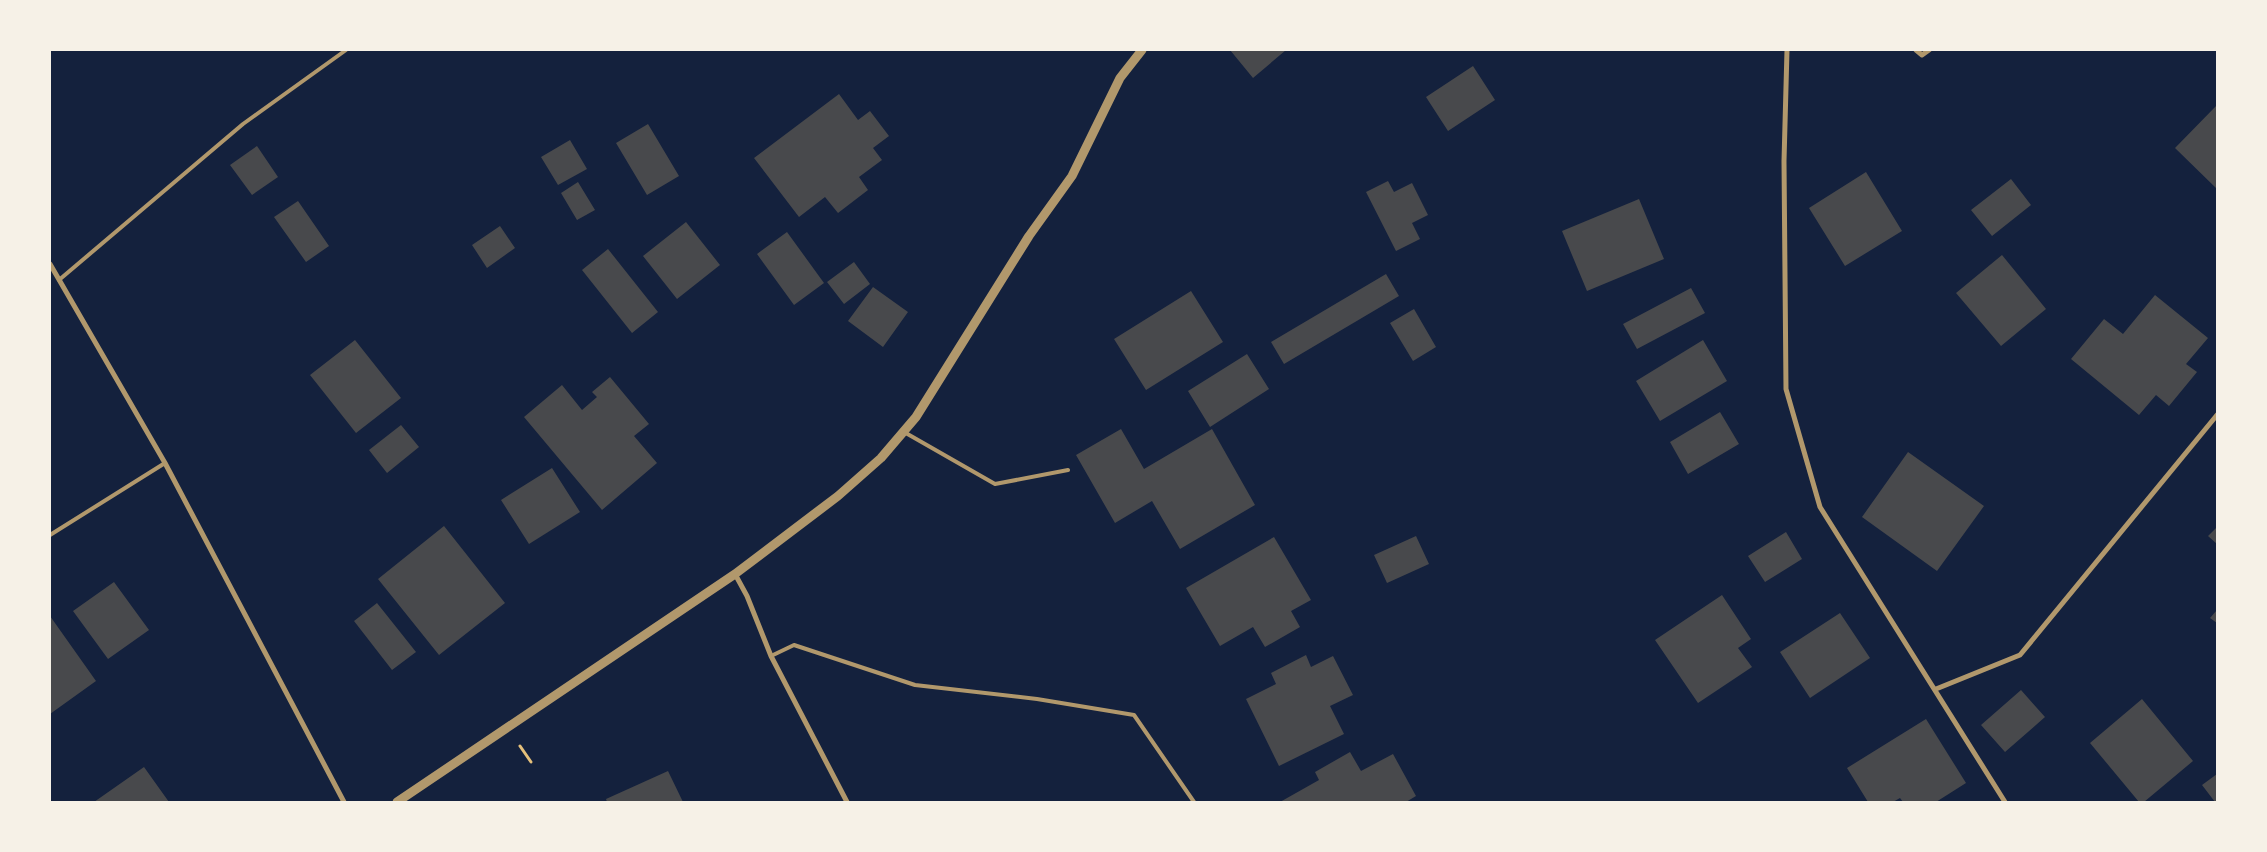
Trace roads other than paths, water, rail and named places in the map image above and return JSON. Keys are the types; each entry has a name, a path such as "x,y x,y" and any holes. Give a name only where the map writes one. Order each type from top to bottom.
{"street":[{"path":"397,802 735,574 838,496 881,458 916,417 1028,236 1072,176 1120,78 1142,50"},
{"path":"1787,50 1784,161 1786,389 1820,506 2005,802"},
{"path":"1916,50 1922,55 1929,50"},
{"path":"50,264 164,463 344,802"},
{"path":"1936,689 2020,655 2217,415"},
{"path":"735,574 747,596 771,656 847,802"}],"lane":[{"path":"59,280 242,124 346,50"},
{"path":"904,432 994,484 1068,470"},
{"path":"50,534 164,463"},
{"path":"771,656 794,645 915,685 1037,699 1134,715 1194,802"}]}
